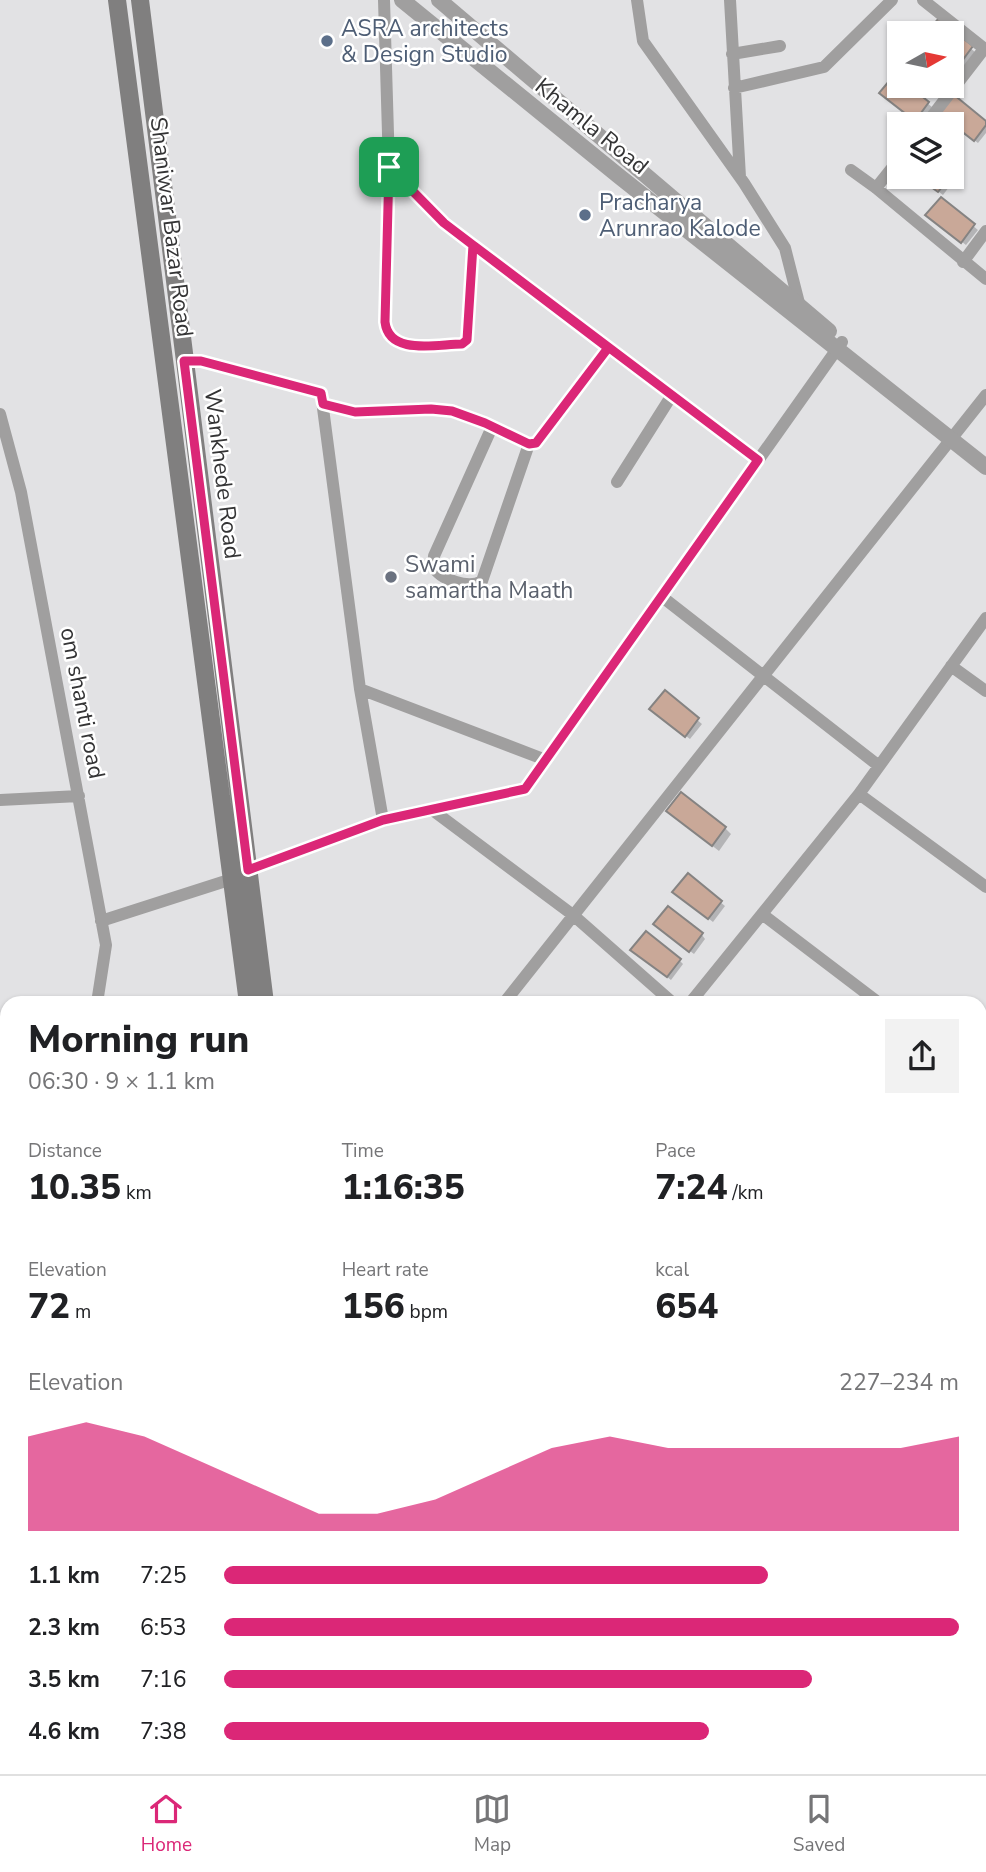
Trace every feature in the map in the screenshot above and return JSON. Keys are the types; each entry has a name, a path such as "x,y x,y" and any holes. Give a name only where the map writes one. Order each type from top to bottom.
{"main road":[{"name":"Shaniwar Bazar Road","path":"117,0 240,874 248,996"},
{"name":"Wankhede Road","path":"140,0 184,361 240,874"},
{"path":"240,874 264,996"}],"street":[{"path":"384,0 389,167 385,322 390,338 402,345 462,344 467,340 473,245"},
{"name":"Khamla Road","path":"402,0 952,436 986,467"},
{"name":"Khamla Road","path":"439,0 800,307 839,346"},
{"path":"637,0 643,41 740,177 785,248 800,307"},
{"path":"730,0 740,177"},
{"path":"734,88 824,67 892,0"},
{"path":"923,0 985,50 936,112"},
{"path":"732,54 780,46"},
{"path":"389,167 444,223 758,460"},
{"path":"850,170 876,188 986,279"},
{"path":"876,188 887,174"},
{"path":"964,262 986,231"},
{"path":"101,921 240,874 383,820 525,789 839,346"},
{"path":"492,427 434,556 433,566 436,573 468,585 482,581 532,444 608,348"},
{"path":"184,361 201,361 321,393 360,689 383,820"},
{"path":"617,482 672,395"},
{"path":"509,996 986,395"},
{"path":"323,404 355,412 431,409 452,411 532,444"},
{"name":"om shanti road","path":"0,414 21,492 106,945 98,996"},
{"name":"Khamla Road","path":"952,436 986,458"},
{"path":"488,584 532,444"},
{"path":"661,596 879,766"},
{"path":"696,996 859,794 986,618"},
{"path":"951,666 986,691"},
{"path":"360,689 546,760"},
{"path":"859,794 986,887"},
{"path":"0,800 79,796"},
{"path":"431,809 573,915 665,996"},
{"path":"762,914 870,996"}],"building":[{"path":"964,39 973,46 964,58"},
{"path":"887,84 887,98 924,98 929,102 922,112 903,112 879,93"},
{"path":"950,98 958,98 986,121 986,125 974,141 964,133 964,112 939,112"},
{"path":"941,197 975,224 961,243 925,215"},
{"path":"665,690 699,718 685,737 649,709"},
{"path":"681,792 726,827 712,846 666,811"},
{"path":"688,873 722,901 708,919 672,892"},
{"path":"668,906 703,933 689,952 653,924"},
{"path":"646,931 681,959 667,977 630,950"}],"place":[{"name":"ASRA architects & Design Studio","path":"327,41"},
{"name":"Pracharya Arunrao Kalode","path":"585,215"},
{"name":"Swami samartha Maath","path":"391,577"}],"route":[{"path":"389,167 385,322 390,338 402,345 462,344 467,340 473,245 758,460 525,789 383,820 248,870 184,361 201,361 321,393 323,404 355,412 431,409 452,411 529,444 536,443 608,348 473,245 444,223 389,167"}]}
